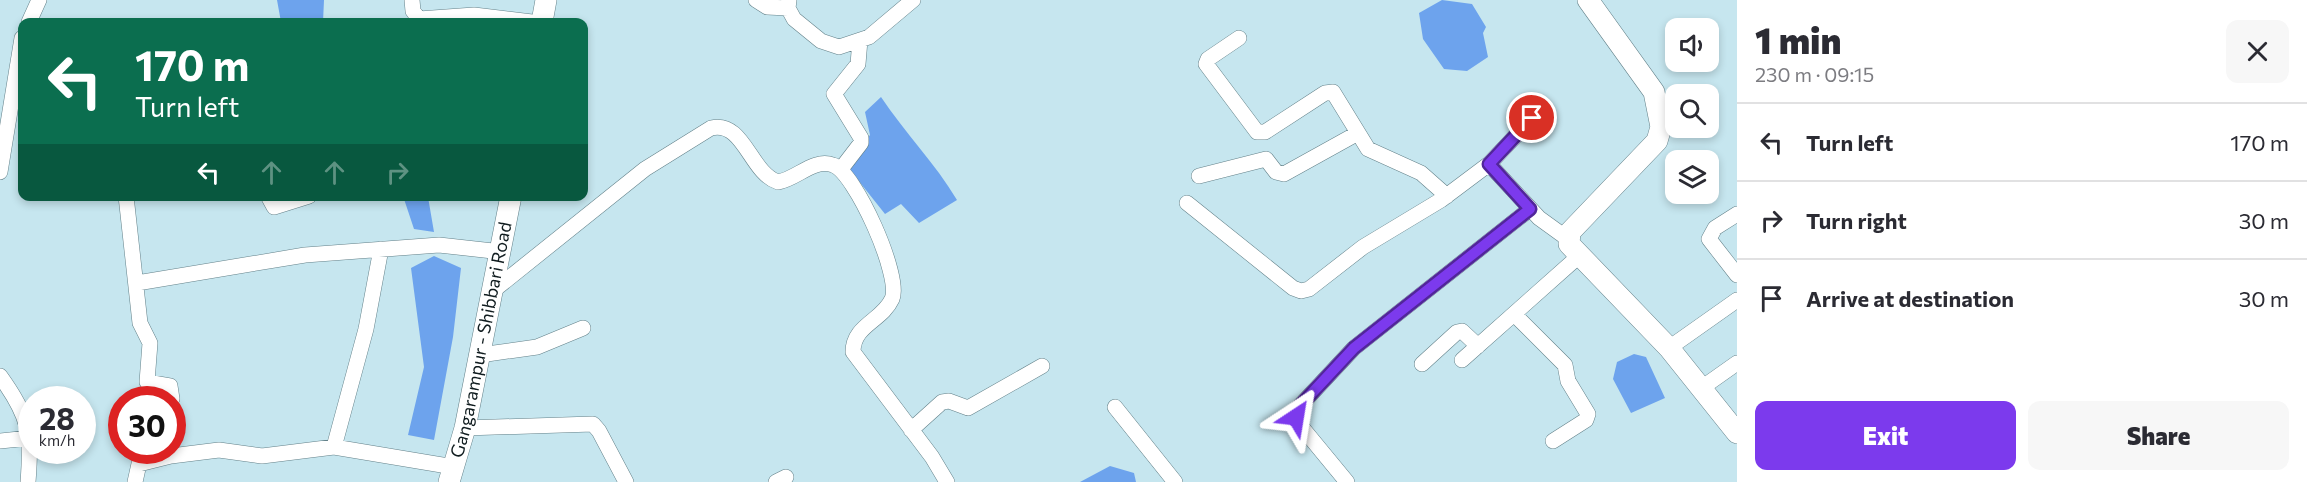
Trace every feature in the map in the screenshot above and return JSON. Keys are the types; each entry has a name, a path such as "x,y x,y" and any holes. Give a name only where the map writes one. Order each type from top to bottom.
{"street":[{"path":"31,18 39,0"},
{"path":"411,0 417,18"},
{"path":"543,18 546,0"},
{"path":"756,0 767,7 788,4 794,19 829,45 839,47 878,31 914,0"},
{"path":"1462,360 1514,314 1574,248 1574,227 1657,141 1661,127 1654,92 1588,0"},
{"path":"432,18 474,15 499,18"},
{"path":"1239,38 1208,59 1206,64 1257,132 1265,132 1329,92 1336,96 1368,149 1413,169 1447,196"},
{"path":"841,169 861,143 861,138 834,94 858,64 860,40"},
{"path":"0,172 16,118 18,91"},
{"path":"1187,203 1293,288 1301,291 1309,289 1363,247 1447,196 1489,164 1544,106"},
{"path":"494,290 653,164 711,129 722,126 731,130 764,175 778,182 818,164 827,163 841,169 849,177 885,251 893,286 893,296 888,305 857,333 853,352 947,482"},
{"path":"1199,176 1266,159 1276,172 1284,174 1358,133"},
{"path":"1489,164 1530,209 1574,248 1669,348 1737,433"},
{"path":"127,201 140,323 150,343 147,381 170,386"},
{"path":"271,201 274,207 293,201"},
{"name":"Gangarampur - Shibbari Road","path":"451,474 465,428 502,252 510,201"},
{"path":"1347,482 1300,425 1296,417 1298,408 1354,348 1530,209"},
{"path":"1737,214 1715,228 1708,239 1737,275"},
{"path":"137,283 304,255 439,245 502,252"},
{"path":"334,447 366,329 381,249"},
{"path":"1669,348 1737,300"},
{"path":"1514,314 1565,365 1568,381 1588,414 1586,420 1553,441"},
{"path":"480,355 537,347 583,328"},
{"path":"1422,364 1457,332 1462,331 1478,346"},
{"path":"1702,387 1737,363"},
{"path":"911,430 942,402 949,401 968,408 1042,366"},
{"path":"0,376 18,403"},
{"path":"1115,407 1175,482"},
{"path":"465,428 592,424 599,430 626,482"},
{"path":"0,441 18,439"},
{"path":"186,452 219,450 262,456 334,447 451,474"},
{"path":"28,464 28,482"},
{"path":"135,482 139,464"}],"water":[{"path":"277,0 324,0 323,18 280,18"},
{"path":"1442,0 1472,4 1486,27 1483,33 1488,57 1467,71 1444,69 1423,39 1419,13"},
{"path":"881,97 957,200 919,223 901,204 885,214 846,165 870,135 865,112"},
{"path":"405,201 429,201 434,232 414,229"},
{"path":"434,256 461,268 453,337 434,440 408,435 424,367 411,268"},
{"path":"1634,354 1646,357 1665,398 1631,413 1613,379 1617,362"},
{"path":"1110,466 1134,473 1136,482 1080,482"}],"route":[{"path":"1296,417 1298,408 1354,348 1530,209 1489,164 1532,118"}]}
